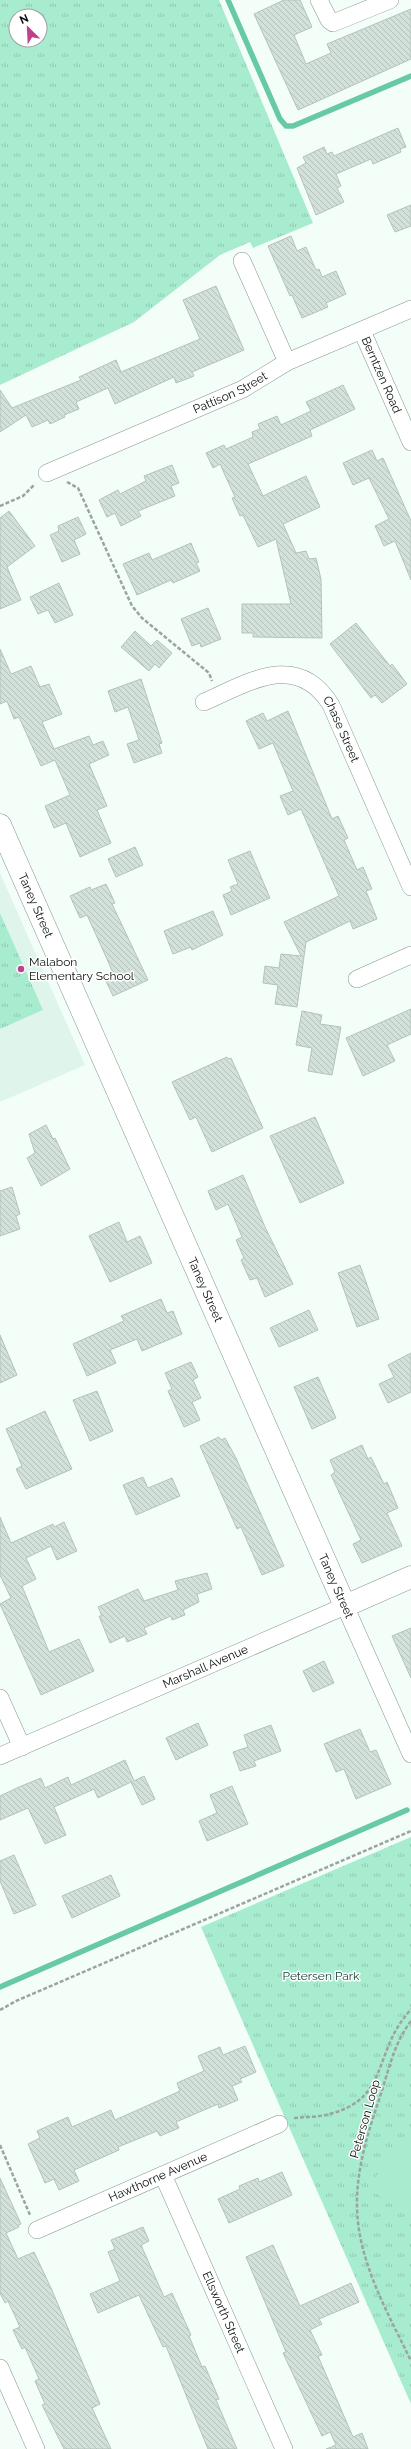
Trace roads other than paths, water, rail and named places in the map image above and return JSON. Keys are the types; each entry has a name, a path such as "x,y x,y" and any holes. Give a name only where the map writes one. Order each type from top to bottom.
{"street":[{"path":"319,0 328,20 333,23 390,0"},
{"path":"242,261 287,362"},
{"name":"Pattison Street","path":"47,473 244,389 287,362 411,309"},
{"name":"Berntzen Road","path":"362,330 411,442"},
{"name":"Chase Street","path":"204,702 265,675 281,673 310,682 324,693 331,705 411,886"},
{"name":"Taney Street","path":"0,825 411,1754"},
{"path":"358,979 411,955"},
{"name":"Marshall Avenue","path":"0,1756 411,1577"},
{"path":"0,1698 22,1747"},
{"name":"Hawthorne Avenue","path":"37,2230 279,2124"},
{"name":"Ellsworth Street","path":"163,2175 284,2449"},
{"path":"0,2368 36,2449"}],"waterway":[{"path":"228,0 280,119 286,126 293,126 411,76"},
{"path":"0,1987 407,1810"}],"place":[{"name":"Malabon Elementary School","path":"21,969"}],"park label":[{"name":"Petersen Park","path":"321,1976"}]}
